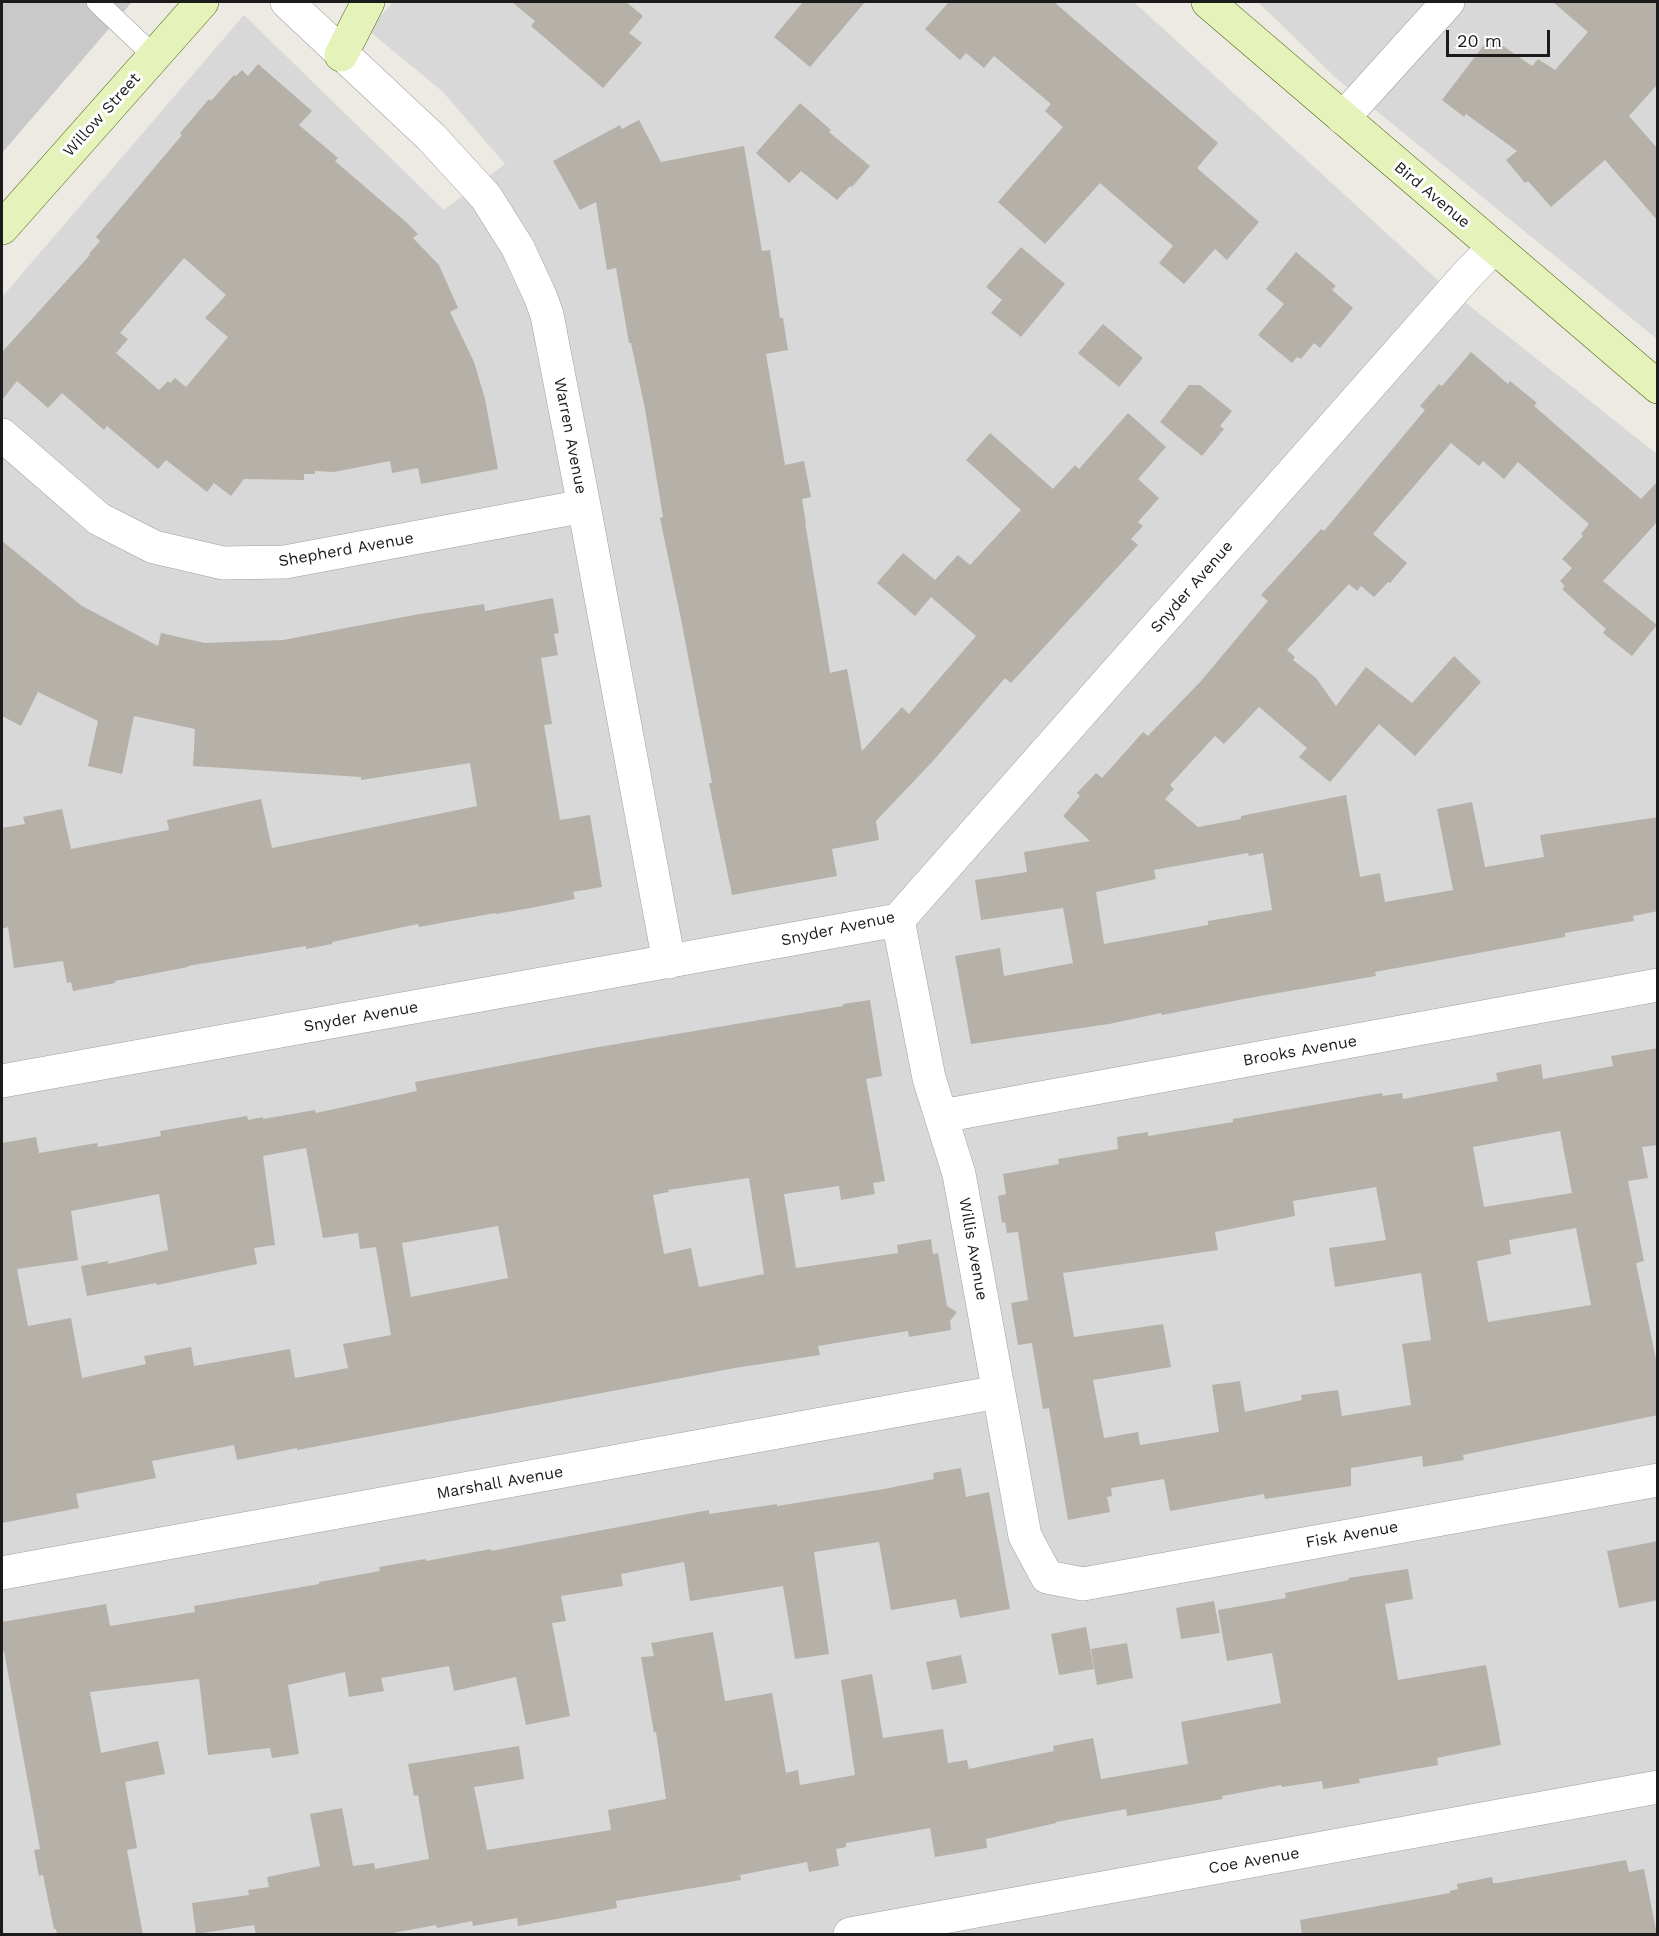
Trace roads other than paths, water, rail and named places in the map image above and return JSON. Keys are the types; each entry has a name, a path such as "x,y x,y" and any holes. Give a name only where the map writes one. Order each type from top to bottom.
{"main road":[{"name":"Willow Street","path":"2,228 202,2"},
{"path":"341,55 368,2"},
{"name":"Bird Avenue","path":"1208,2 1658,387"}],"street":[{"name":"Warren Avenue","path":"287,2 431,137 486,196 518,248 541,298 547,315 669,962"},
{"path":"1343,118 1448,2"},
{"name":"Snyder Avenue","path":"2,1081 898,920 1494,247"},
{"name":"Shepherd Avenue","path":"2,435 99,519 154,547 223,562 285,562 584,507"},
{"name":"Willis Avenue","path":"898,920 929,1077 959,1174 1024,1536 1047,1577"},
{"name":"Brooks Avenue","path":"942,1116 1658,985"},
{"name":"Marshall Avenue","path":"2,1573 998,1392"},
{"name":"Fisk Avenue","path":"1047,1577 1083,1584 1658,1480"},
{"name":"Coe Avenue","path":"850,1935 1658,1787"}],"lane":[{"path":"97,2 154,56"}]}
